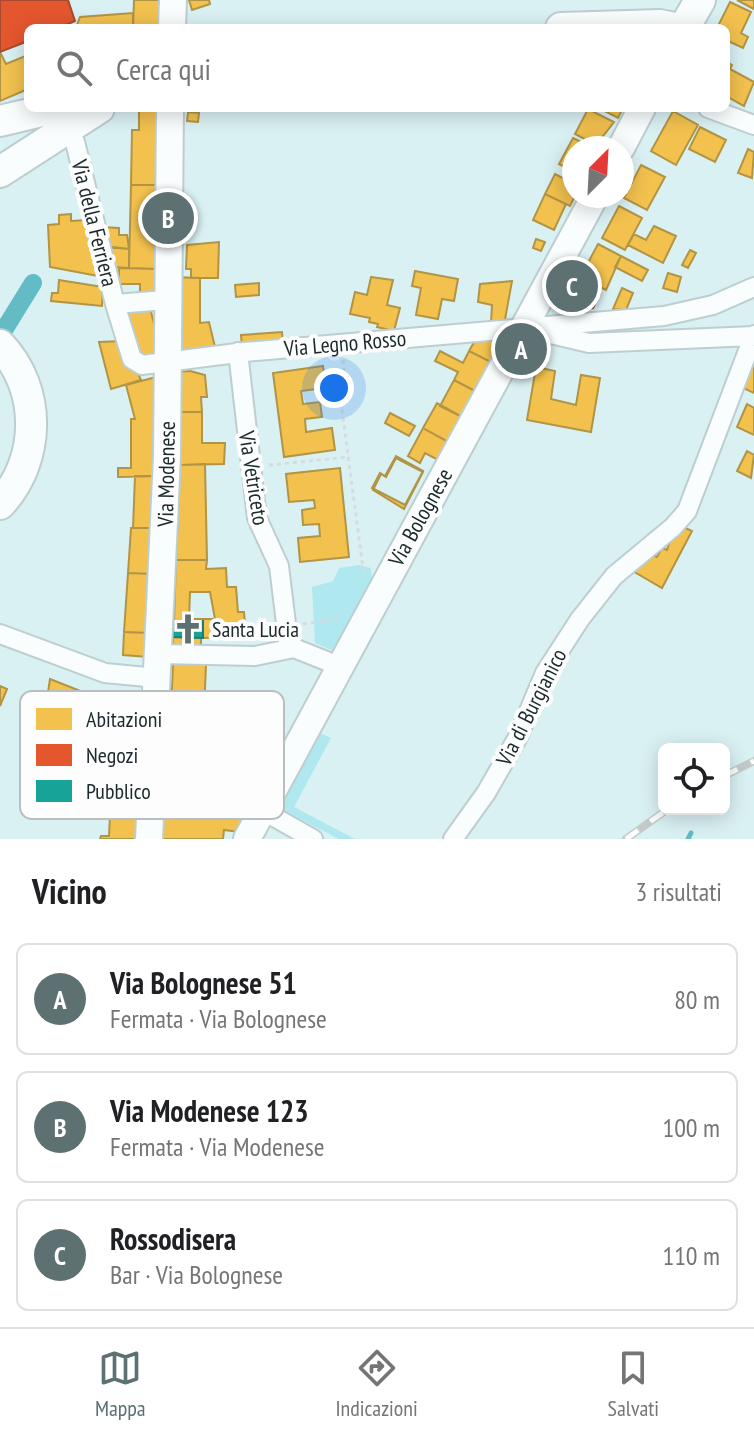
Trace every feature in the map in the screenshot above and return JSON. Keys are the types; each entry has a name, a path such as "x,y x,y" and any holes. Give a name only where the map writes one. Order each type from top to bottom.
{"main road":[{"path":"172,24 173,0"},
{"path":"686,24 700,0"},
{"path":"0,121 38,112"},
{"path":"0,172 93,112"},
{"name":"Via Modenese","path":"157,691 167,365 170,112"},
{"path":"627,136 640,112"},
{"name":"Via Bolognese","path":"284,769 588,208"},
{"path":"0,345 24,384 32,433 23,467 0,504"},
{"name":"Via Modenese","path":"149,839 150,819"},
{"name":"Via Bolognese","path":"247,839 257,819"}],"street":[{"path":"719,112 754,125"},
{"name":"Via della Ferriera","path":"75,142 115,304 134,361 142,365 167,365"},
{"name":"Via Legno Rosso","path":"167,365 238,352 680,314 754,287"},
{"name":"Via della Ferriera","path":"115,304 166,300"},
{"name":"Via di Burgianico","path":"453,839 486,793 518,737 548,667 580,619 614,576 687,511 754,336 589,343 524,327"},
{"name":"Via Vetriceto","path":"238,352 258,524 277,559 289,648"},
{"path":"0,634 98,671 255,656 289,648 306,651 339,666"},
{"path":"278,819 313,839"}],"path":[{"path":"341,344 344,371 337,372 363,581"},
{"path":"251,467 349,457"},
{"path":"287,626 343,617"}],"shaded area":[{"path":"359,565 371,568 372,586 334,651 315,643 312,587 333,581 339,568"},
{"path":"320,733 331,738 294,807 355,839 339,839 284,811 284,799"}],"building: Abitazioni":[{"path":"134,0 164,0 164,24 133,24"},
{"path":"189,0 209,0 210,4 192,10"},
{"path":"737,0 754,0 754,9"},
{"path":"730,2 751,12 741,33 748,37 743,48 730,42 730,24 719,24"},
{"path":"133,13 133,24 77,24 80,17"},
{"path":"0,52 6,64 24,57 24,91 0,101"},
{"path":"730,69 754,82 744,106 730,98"},
{"path":"139,112 161,112 161,185 131,185 132,130 139,130"},
{"path":"188,112 199,113 198,122 187,121"},
{"path":"586,112 594,112 614,122 603,136 575,134"},
{"path":"607,112 621,112 618,118"},
{"path":"672,112 698,125 676,165 651,151"},
{"path":"700,127 726,140 715,162 689,149"},
{"path":"748,149 754,152 752,178 738,173"},
{"path":"641,165 665,177 647,210 634,203 634,179"},
{"path":"555,174 562,178 562,202 545,194"},
{"path":"131,185 161,185 159,269 129,268"},
{"path":"545,194 562,202 564,208 554,230 533,220"},
{"path":"618,208 642,218 625,250 602,238"},
{"path":"71,214 71,221 87,220 94,261 100,265 103,277 50,267 48,225 59,224 59,215"},
{"path":"654,226 676,236 663,263 628,245 634,234 646,240"},
{"path":"101,227 119,228 119,235 127,235 129,249 106,247"},
{"path":"536,239 545,242 541,251 533,248"},
{"path":"219,242 218,278 191,278 191,269 186,269 187,245"},
{"path":"598,244 621,256 606,290 581,276"},
{"path":"112,247 129,249 129,268 112,267"},
{"path":"690,250 696,253 688,268 682,265"},
{"path":"621,256 648,270 642,281 615,267"},
{"path":"119,268 159,269 158,298 140,297 140,284 119,284"},
{"path":"415,271 458,279 454,301 442,299 438,319 416,315 421,288 412,286"},
{"path":"668,273 681,277 677,292 663,288"},
{"path":"171,277 200,278 200,323 209,322 216,351 175,361"},
{"path":"371,277 393,280 387,305 400,308 394,331 377,327 378,324 369,322 370,318 350,314 355,292 367,295"},
{"path":"59,280 103,287 102,306 51,301 52,293 58,293"},
{"path":"512,281 504,325 491,323 492,305 478,302 480,284"},
{"path":"259,283 259,295 236,297 235,285"},
{"path":"622,288 633,293 626,310 613,309"},
{"path":"149,304 162,355 139,361 126,310"},
{"path":"282,332 283,344 242,347 241,335"},
{"path":"507,335 493,363 469,351 477,337"},
{"path":"124,341 141,380 111,389 99,342"},
{"path":"440,351 463,363 469,351 493,363 477,392 454,380 458,372 435,361"},
{"path":"754,356 754,393 739,386"},
{"path":"323,366 326,388 301,391 303,404 320,402 322,417 305,419 306,432 332,428 335,450 284,457 273,373"},
{"path":"536,367 555,371 551,399 576,405 581,375 600,378 591,432 527,420"},
{"path":"190,371 205,375 207,397 201,397 202,412 177,412 175,372"},
{"path":"156,377 159,476 118,477 118,468 131,468 131,419 135,419 126,385"},
{"path":"454,380 477,392 464,418 440,406"},
{"path":"437,403 464,418 450,443 423,428"},
{"path":"747,404 754,408 754,435 737,427"},
{"path":"177,412 202,412 202,443 225,443 224,464 175,465"},
{"path":"390,413 415,426 409,436 385,423"},
{"path":"423,428 450,443 440,461 425,453 420,463 408,456"},
{"path":"747,451 754,455 751,478 737,471"},
{"path":"396,456 423,471 405,505 372,488 380,473 385,476"},
{"path":"396,458 423,472 404,509 373,490 381,474 386,477"},
{"path":"205,464 207,560 176,560 180,465"},
{"path":"340,468 349,557 300,562 298,538 320,536 319,524 303,525 302,510 315,508 314,500 289,502 286,474"},
{"path":"135,476 159,476 156,528 133,528"},
{"path":"683,527 692,531 662,588 631,570 653,555 657,557 662,548 667,550 670,540"},
{"path":"131,528 156,528 154,574 128,573"},
{"path":"176,560 207,560 206,569 226,568 227,587 236,587 238,612 244,612 246,636 203,638 203,621 174,621","holes":["190,592 210,592 215,619 189,619"]},
{"path":"128,573 154,574 150,633 124,632"},
{"path":"124,632 150,633 148,657 123,655"},
{"path":"173,637 201,638 201,648 173,647"},
{"path":"173,663 206,664 205,691 172,691"},
{"path":"50,679 80,691 48,691"},
{"path":"0,686 7,689 0,706"},
{"path":"110,819 140,819 139,839 100,839 101,836 109,836"},
{"path":"160,819 247,819 239,832 224,830 223,839 160,839"}],"building: Negozi":[{"path":"0,0 68,0 75,21 68,24 24,24 24,43 0,52"},
{"path":"566,277 600,294 593,308 551,306"}],"building: Pubblico":[{"name":"Santa Lucia","path":"174,621 203,621 203,638 173,637"}],"waterway":[{"path":"4,330 33,283"},
{"path":"688,839 691,833"}],"railway":[{"path":"730,773 754,761"},
{"path":"626,839 660,815"}],"place":[{"name":"Via Modenese 123","path":"168,218"},
{"name":"Rossodisera","path":"572,286"},
{"name":"Via Bolognese 51","path":"521,349"},
{"name":"Santa Lucia","path":"188,629"}]}
